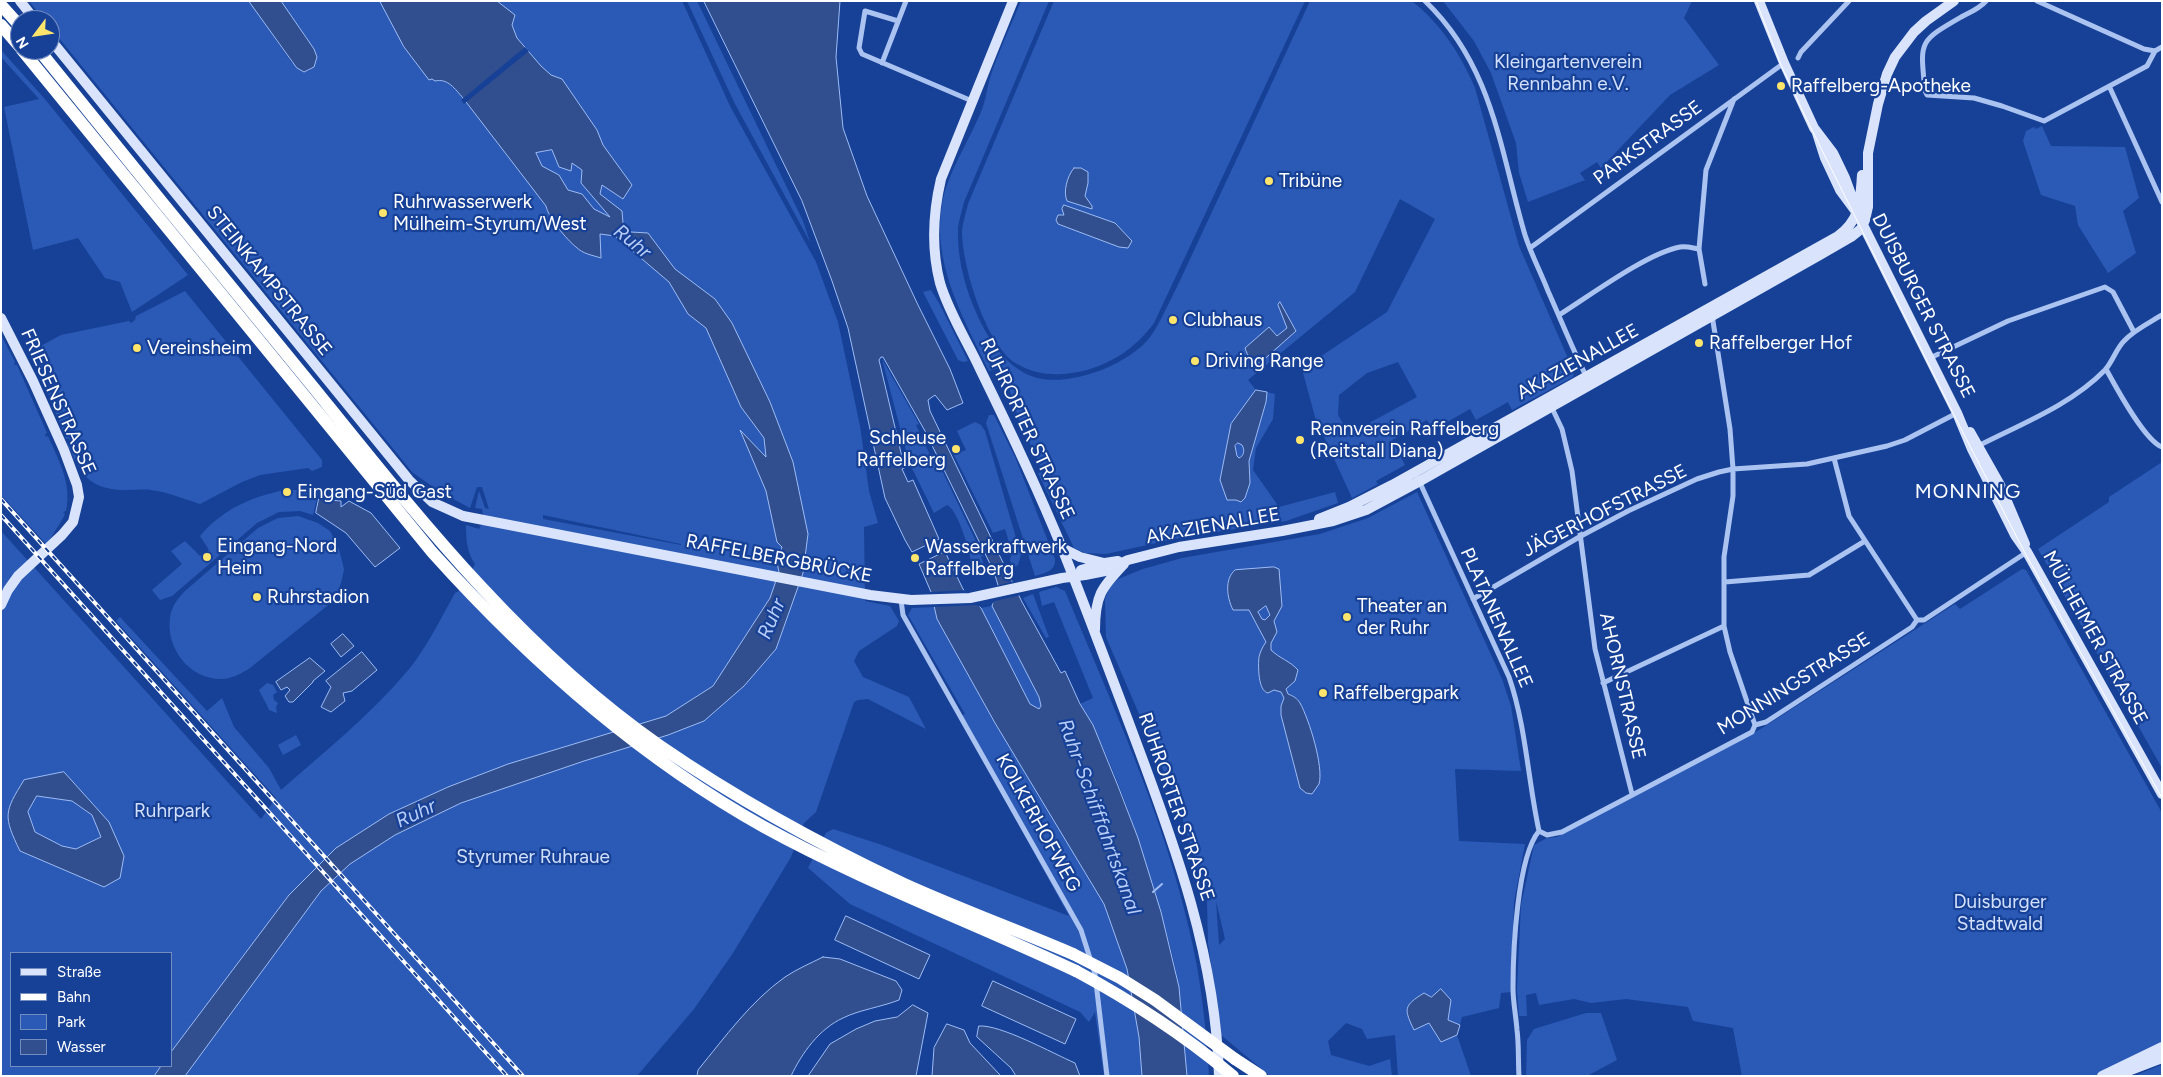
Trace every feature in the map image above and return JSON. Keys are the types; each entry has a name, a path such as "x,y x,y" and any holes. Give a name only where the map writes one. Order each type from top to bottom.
{"highway":[{"path":"1,5 10,15"},
{"path":"1,25 10,35"},
{"path":"30,60 436,548 490,596 541,648 611,709 658,745 820,849 1076,970 1154,1016 1195,1045 1233,1076"},
{"path":"47,60 436,548"},
{"path":"820,849 1073,954 1120,978 1155,1000 1235,1060 1261,1076"},
{"path":"1235,1060 1252,1076"}],"main road":[{"name":"RUHRORTER STRASSE","path":"1013,1 948,158 936,202 934,241 937,268 946,298 1029,471 1062,548 1163,814 1194,913 1210,985 1219,1076"},
{"name":"DUISBURGER STRASSE","path":"1759,1 1784,63 1817,133 1822,152 1840,190 1863,225 1957,414 2023,535 2027,552"},
{"path":"1857,214 1878,104 1887,74 1895,57 1914,32 1954,1"},
{"name":"STEINKAMPSTRASSE","path":"60,51 409,480 419,491 442,508 463,516 481,519"},
{"name":"DUISBURGER STRASSE","path":"1817,133 1833,153 1846,178 1857,214"},
{"path":"1846,178 1855,176 1865,165"},
{"path":"1863,225 1868,207 1865,165"},
{"name":"AKAZIENALLEE","path":"1072,576 1087,568 1105,563 1128,560 1179,547 1305,526 1353,515 1711,312 1838,236 1851,225 1857,214"},
{"name":"AKAZIENALLEE","path":"1711,312 1834,247 1851,237 1863,225"},
{"name":"FRIESENSTRASSE","path":"1,318 56,432 77,485 79,498 76,515 68,528 23,570 10,586 1,605"},
{"name":"AKAZIENALLEE","path":"1417,477 1552,408 1589,381"},
{"name":"RAFFELBERGBRÜCKE","path":"481,519 901,600 970,598 1072,576"},
{"path":"1062,548 1080,557 1105,563"},
{"name":"MÜLHEIMER STRASSE","path":"2027,552 2162,794"},
{"path":"1095,636 1095,610 1100,595 1105,585 1128,560"},
{"name":"AKAZIENALLEE","path":"1072,576 1105,571 1128,560"},
{"path":"2102,1076 2162,1047"},
{"path":"2115,1076 2162,1058"}],"street":[{"path":"882,63 906,1"},
{"path":"1425,1 1454,34 1479,76 1530,248 1589,381"},
{"path":"1798,58 1801,52 1849,1"},
{"path":"1986,1 1942,28 1929,38 1923,46 1923,72 1925,91 1928,95 1974,98 2002,106 2044,122 2110,88 2147,66 2155,51 2162,47"},
{"path":"2037,1 2144,49 2155,51"},
{"path":"898,21 865,11 860,50 865,56 972,101"},
{"name":"PARKSTRASSE","path":"1530,248 1784,63"},
{"path":"2110,88 2162,202"},
{"path":"1705,284 1699,250 1707,163 1734,99"},
{"path":"1559,315 1644,262 1662,253 1679,248 1699,250"},
{"path":"1930,358 2008,320 2101,288 2109,288 2112,292 2134,332"},
{"path":"1711,312 1730,429 1733,469 1733,496 1724,557 1724,626 1730,652 1755,725"},
{"path":"1975,447 2054,407 2080,390 2106,369 2123,342 2134,332 2162,315"},
{"path":"2106,369 2146,433 2155,443 2162,447"},
{"name":"AHORNSTRASSE","path":"1552,408 1562,429 1572,471 1589,615 1603,684 1632,794"},
{"name":"JÄGERHOFSTRASSE","path":"1473,599 1581,536 1697,479 1733,469 1807,464 1834,458 1905,440 1957,414"},
{"path":"1834,458 1846,511 1917,620"},
{"name":"PLATANENALLEE","path":"1417,477 1515,696 1539,831"},
{"path":"1725,582 1809,576 1865,541"},
{"name":"MONNINGSTRASSE","path":"1539,831 1548,835 1556,835 1752,732 1755,725 1764,724 1912,627 1917,620 1924,620 2027,552"},
{"name":"KOLKERHOFWEG","path":"901,600 902,610 906,619 1081,930 1096,974 1107,1076"},
{"path":"1603,684 1724,626"},
{"path":"1518,1076 1518,1030 1513,989 1520,886 1533,838 1539,831"}],"green space":[{"path":"29,1 249,1 292,63 308,71 315,65 314,49 281,1 682,1 730,106 816,262 838,322 860,426 869,491 878,523 864,527 865,601 890,606 899,621 897,626 859,651 854,661 863,677 909,697 926,729 868,699 854,702 816,812 804,823 791,857 733,953 694,1009 637,1076 168,1076 304,880 289,895 172,1051 172,952 10,952 10,1067 160,1067 154,1076 1,1076 1,610 6,597 32,565 261,819 276,798 116,621 120,617 207,711 222,698 234,727 269,768 281,790 364,717 410,668 434,631 455,593 463,589 475,564 470,555 466,525 479,529 481,525 486,525 488,516 483,515 482,509 475,508 479,491 485,508 489,509 482,487 477,487 470,508 442,493 413,473 60,39 60,10 36,10","holes":["543,515 681,544 543,519","64,772 109,822 104,887 20,851 24,780"]},
{"path":"687,1 697,1 803,221 810,242 735,104"},
{"path":"1021,1 1049,1 964,202 958,231 958,245 963,274 978,317 1004,358 1019,370 1031,376 1045,379 1076,378 1123,360 1150,338 1182,276 1310,1 1412,1 1441,30 1457,52 1475,88 1519,246 1574,372 1573,377 1512,410 1508,402 1476,420 1470,409 1433,430 1427,420 1392,440 1405,465 1376,481 1378,484 1352,498 1315,417 1302,369 1387,312 1435,219 1400,199 1355,292 1248,380 1256,390 1231,424 1220,480 1245,498 1250,483 1249,461 1266,402 1267,392 1275,394 1273,419 1256,448 1253,470 1279,507 1335,492 1338,503 1286,521 1179,538 1106,554 1085,553 1074,548 1038,473 1043,472 1019,420 1010,391 999,368 989,371 958,307 944,262 940,239 945,191 952,171 981,112 994,66","holes":["1398,362 1417,397 1349,434 1338,415 1339,395 1367,373"]},
{"path":"1054,1 1305,1 1154,323 1133,346 1116,358 1087,370 1060,374 1034,371 1017,364 1006,355 995,341 978,305 963,249 962,234 968,204"},
{"name":"Kleingartenverein Rennbahn e.V.","path":"1443,1 1692,1 1684,18 1719,65 1670,95 1601,168 1597,162 1580,173 1585,180 1528,202 1519,173 1516,143 1491,73 1474,41"},
{"path":"1,50 44,98 188,275 132,312 120,282 105,278 78,238 33,250 4,107 39,99 1,57"},
{"path":"2042,126 2051,146 2125,147 2139,198 2123,211 2136,253 2108,273 2078,225 2075,206 2041,195 2023,141 2026,131"},
{"path":"931,290 968,361 958,360 923,292"},
{"path":"185,291 322,460 322,467 312,471 308,468 260,475 242,482 200,504 157,491 112,489 101,486 93,483 81,471 67,443 70,441 69,438 66,439 43,376 30,352 61,335 129,321 131,323 135,320 136,316"},
{"path":"1,335 15,362 14,365 17,365 47,433 45,434 46,437 48,436 56,454 66,482 66,511 63,512 65,514 48,546 1,495"},
{"path":"882,359 919,424 916,425 931,457 934,456 938,462 983,556 981,557 984,565 983,570 973,574 968,548 952,509 947,505 934,513 909,462"},
{"path":"989,415 994,415 1015,457 1055,559 1052,569 1042,574 1035,576 986,423"},
{"path":"975,422 981,425 985,431 1021,555 1018,565 1013,568 1010,560 1012,552 1005,529 993,533 954,455 966,450 957,431"},
{"path":"1238,443 1242,445 1244,451 1239,458 1235,446"},
{"path":"2162,462 2162,768 2038,549 2109,502 2109,497"},
{"path":"285,490 319,490 313,515 300,511 279,512 257,523 172,596 160,600 152,590 182,564 171,551 185,541 200,556 209,550 200,536 218,518 249,501"},
{"path":"1417,492 1502,679 1511,706 1521,771 1455,769 1459,841 1525,844 1514,902 1511,992 1501,993 1499,1008 1462,1017 1457,1035 1471,1076 1398,1076 1395,1035 1367,1039 1362,1029 1346,1023 1328,1041 1331,1055 1369,1066 1390,1059 1392,1076 1270,1076 1221,1035 1208,943 1207,901 1179,807 1106,637 1105,599 1109,588 1118,579 1143,569 1182,558 1320,534 1368,518","holes":["1216,901 1225,939 1219,945"]},
{"name":"Ruhrstadion","path":"298,516 318,523 330,531 339,549 344,569 338,593 327,606 240,674 229,678 209,678 190,668 182,660 172,640 170,618 173,606 177,600 258,528 278,518"},
{"path":"1,531 30,563 1,601"},
{"name":"Duisburger Stadtwald","path":"2022,569 2026,570 2162,813 2162,1054 2101,1076 1742,1076 1733,1028 1693,1021 1688,1007 1626,999 1591,1003 1574,999 1539,1005 1536,993 1526,995 1527,1016 1519,1016 1517,990 1521,905 1534,845 1547,838 1557,837 1759,730 1955,604 1960,609"},
{"path":"1056,587 1065,591 1134,758 1165,843 1178,886 1197,966 1205,1020 1209,1076 1187,1076 1179,988 1166,931 1149,874 1111,765 1080,704 1093,698 1054,602 1042,606 1039,592"},
{"path":"1033,594 1049,637 1046,638 1023,598"},
{"path":"992,606 1039,697 1041,706 1039,710 1030,704 981,608"},
{"path":"935,607 937,619 995,723 1104,904 1127,969 1139,1037 1142,1076 1104,1076 1095,1012 1089,1022 1080,1012 850,904 808,868 826,833 833,829 882,845 1069,916 958,718 965,714 908,615 912,608"},
{"path":"267,683 273,685 277,692 273,695 274,700 278,703 276,707 277,713 269,710 259,690"},
{"path":"296,735 301,745 283,755 278,745"},
{"path":"36,796 72,801 92,815 101,837 76,849 62,846 35,832 28,812"},
{"path":"1586,1013 1601,1013 1617,1060 1587,1076 1526,1076 1527,1040 1534,1029"},
{"path":"2162,1065 2162,1076 2134,1076 2159,1066"}],"water":[{"path":"249,1 281,1 314,49 317,57 314,67 304,72 297,68"},
{"name":"Ruhr","path":"380,1 497,1 515,15 512,25 517,38 541,66 551,75 562,79 597,130 603,145 632,185 623,199 602,185 600,194 622,211 623,223 631,232 648,233 675,269 715,299 732,323 770,402 793,462 808,534 803,573 776,649 744,686 704,721 668,735 584,761 461,803 395,835 350,864 321,891 185,1076 154,1076 160,1067 172,1067 172,1051 289,895 336,848 389,814 448,787 508,764 666,716 713,686 770,598 779,572 777,563 782,547 777,542 766,491 740,430 766,457 764,438 741,407 706,328 688,314 669,282 615,236 600,234 601,258 585,253 572,244 558,228 547,211 546,206 463,98 444,81 429,80 404,47","holes":["552,150 559,167 571,171 572,163 582,170 581,183 610,217 594,209 582,194 568,190 559,175 542,166 536,153"]},
{"name":"Ruhr-Schifffahrtskanal","path":"704,1 840,1 836,57 843,128 867,196 950,369 963,403 947,410 935,395 928,400 930,411 1022,602 1061,673 1065,671 1080,704 1093,725 1118,786 1138,838 1161,912 1179,987 1187,1076 1142,1076 1139,1037 1127,969 1104,904 995,723 937,619 931,592 919,564 946,551 963,589 981,608 1030,704 1039,709 1041,706 1039,697 992,606 998,585 994,572 925,431 883,357 881,357 879,360 906,467 902,469 908,482 913,480 939,539 912,552 905,540 885,498 848,328 832,281 802,201"},
{"path":"1074,168 1081,168 1088,172 1085,196 1092,209 1067,201 1065,193 1066,184"},
{"path":"1064,205 1115,223 1132,241 1128,248 1119,247 1058,224 1056,220 1058,215 1064,215 1062,209"},
{"path":"1280,302 1296,331 1260,363 1255,362 1245,348 1269,327 1277,336 1287,328 1278,305"},
{"path":"1256,390 1267,392 1266,402 1249,461 1250,483 1245,498 1241,502 1227,500 1220,480 1231,424","holes":["1238,443 1242,445 1244,453 1239,458 1235,446"]},
{"path":"319,499 341,501 341,507 349,501 371,513 400,548 375,567 346,533 316,513"},
{"path":"1274,567 1279,569 1282,606 1274,621 1277,632 1271,643 1271,650 1298,670 1295,681 1286,689 1288,694 1295,697 1300,703 1318,755 1319,784 1312,794 1306,793 1300,788 1281,715 1281,706 1284,698 1281,692 1274,690 1268,693 1262,688 1260,683 1259,657 1266,642 1249,610 1233,610 1231,605 1228,583 1235,570","holes":["1266,606 1270,615 1265,620 1262,619 1258,612"]},
{"path":"343,634 354,646 341,657 331,644"},
{"path":"362,652 377,670 352,691 343,693 345,701 331,712 321,707 331,687 326,681"},
{"path":"310,658 325,671 293,702 289,702 285,696 290,690 287,687 281,690 276,682"},
{"path":"64,772 109,822 124,856 120,878 104,887 20,851 11,830 8,814 9,807 24,780","holes":["37,796 72,801 92,815 101,837 76,849 62,846 35,832 28,812"]},
{"path":"846,916 930,955 919,979 835,940"},
{"path":"823,957 840,959 896,981 902,990 899,1000 856,1013 826,1028 800,1059 791,1076 697,1076 698,1070 718,1045 761,997 785,977"},
{"path":"993,981 1076,1019 1065,1044 982,1006"},
{"path":"1441,989 1451,1000 1448,1020 1460,1025 1457,1035 1441,1042 1429,1023 1414,1030 1408,1017 1407,1008 1412,1001 1424,993 1431,997"},
{"path":"913,1005 928,1013 916,1076 808,1076 830,1044 856,1029 875,1021 897,1017"},
{"path":"947,1024 964,1030 970,1043 1001,1076 932,1076 934,1048"},
{"path":"979,1026 1013,1034 1075,1063 1080,1076 1016,1076 1011,1068 977,1037"}],"pier":[{"path":"525,47 529,51 464,104 461,100"},
{"path":"1015,581 1021,595 995,601 990,606 995,586"},
{"path":"968,590 983,608 976,605 933,607 929,592"}],"waterway":[{"path":"1153,892 1162,884"}],"tram line":[{"path":"1756,1 1781,65 1805,116 1954,415 2025,553 2162,798"}],"railway":[{"path":"1,499 523,1076"},
{"path":"1,515 507,1076"}],"place":[{"name":"Raffelberg-Apotheke","path":"1781,86"},
{"name":"Tribüne","path":"1269,181"},
{"name":"Ruhrwasserwerk Mülheim-Styrum/West","path":"383,213"},
{"name":"Clubhaus","path":"1173,320"},
{"name":"Raffelberger Hof","path":"1699,343"},
{"name":"Vereinsheim","path":"137,348"},
{"name":"Driving Range","path":"1195,361"},
{"name":"Rennverein Raffelberg (Reitstall Diana)","path":"1300,440"},
{"name":"Schleuse Raffelberg","path":"956,449"},
{"name":"Eingang-Süd Gast","path":"287,492"},
{"name":"Eingang-Nord Heim","path":"207,557"},
{"name":"Wasserkraftwerk Raffelberg","path":"915,558"},
{"name":"Ruhrstadion","path":"257,597"},
{"name":"Theater an der Ruhr","path":"1347,617"},
{"name":"Raffelbergpark","path":"1323,693"}],"district":[{"name":"MONNING","path":"1968,492"}],"park label":[{"name":"Ruhrpark","path":"172,811"},
{"name":"Styrumer Ruhraue","path":"533,857"}]}
